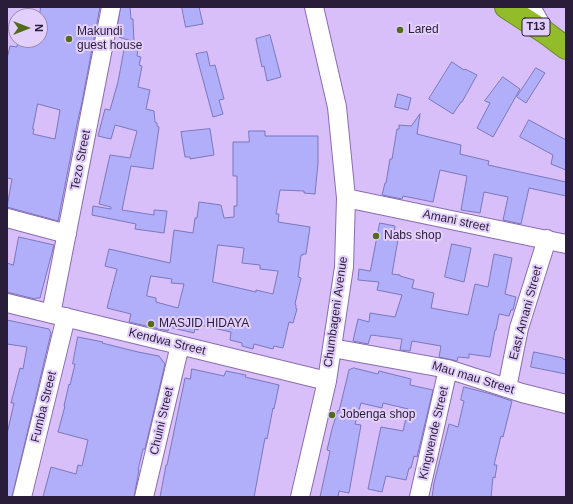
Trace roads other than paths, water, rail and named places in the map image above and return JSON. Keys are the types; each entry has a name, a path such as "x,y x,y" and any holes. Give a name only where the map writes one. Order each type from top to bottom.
{"highway":[{"name":"T13","path":"506,7 566,48"}],"street":[{"name":"Tezo Street","path":"59,315 67,234 111,7"},
{"name":"Chumbageni Avenue","path":"300,497 327,381 344,267 346,198 337,107 314,7"},
{"path":"531,7 546,33"},
{"name":"Amani street","path":"346,198 566,244"},
{"path":"7,218 67,234"},
{"name":"East Amani Street","path":"507,388 519,328 547,239"},
{"name":"Kendwa Street","path":"7,303 327,381"},
{"name":"Fumba Street","path":"22,497 59,315"},
{"name":"Chuini Street","path":"144,497 180,345"},
{"name":"Mau mau Street","path":"332,348 448,369 522,393 566,404"},
{"name":"Kingwende Street","path":"419,497 448,369"}],"place":[{"name":"Lared","path":"400,30"},
{"name":"Makundi guest house","path":"69,39"},
{"name":"Nabs shop","path":"376,236"},
{"name":"MASJID HIDAYA","path":"151,324"},
{"name":"Jobenga shop","path":"332,415"}]}
